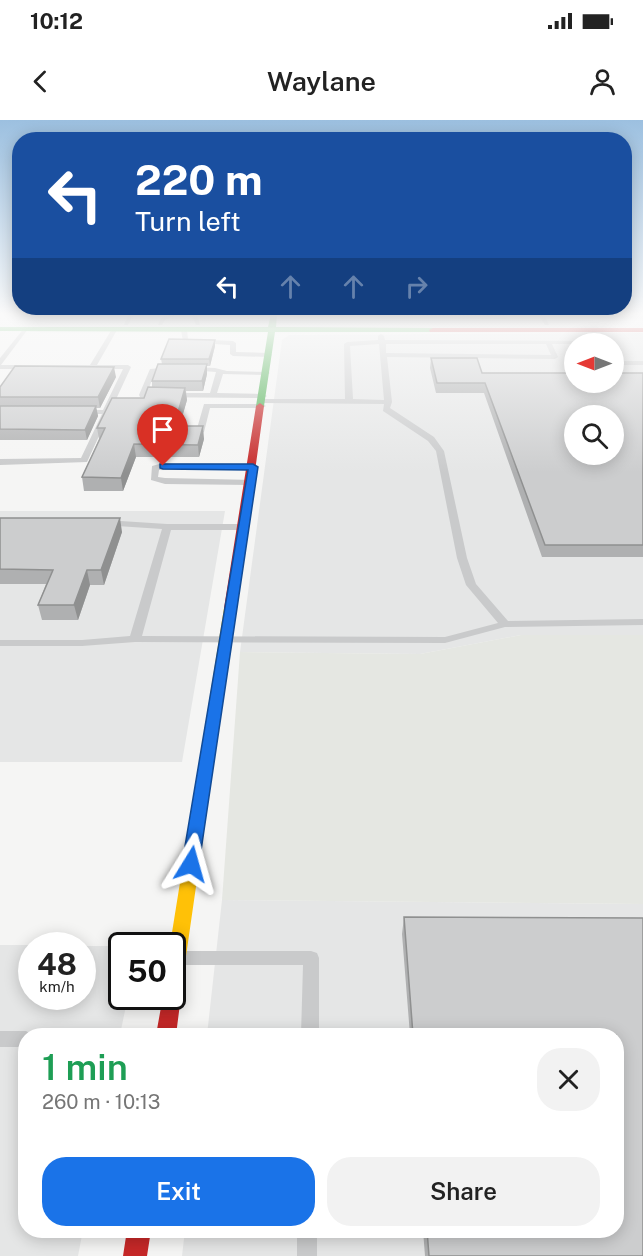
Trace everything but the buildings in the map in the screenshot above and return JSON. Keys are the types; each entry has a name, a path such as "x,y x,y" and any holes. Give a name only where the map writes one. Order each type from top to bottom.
{"main road":[{"path":"181,932 267,367"},
{"path":"167,1028 170,1010"},
{"path":"135,1256 138,1238"}],"lane":[{"path":"0,462 84,460 128,367"},
{"path":"348,367 349,401"},
{"path":"385,367 388,402 386,409 431,439 440,451 462,558 471,585 505,624"},
{"path":"262,401 213,396 143,395 152,370 266,374"},
{"path":"213,396 220,371"},
{"path":"200,432 207,406 262,401 388,402"},
{"path":"71,412 106,412"},
{"path":"250,489 165,481 154,478 154,473 155,468 163,466 253,467"},
{"path":"99,523 244,527"},
{"path":"135,639 166,526"},
{"path":"0,643 82,643 135,639 445,640 505,624 643,622"},
{"path":"186,958 311,958 310,1028"},
{"path":"0,1039 18,1039"},
{"path":"307,1238 307,1256"}],"shaded area":[{"path":"278,367 564,367 564,393 624,393 624,367 643,367 643,635 521,635 420,654 240,652"},
{"path":"0,511 225,511 182,762 0,762"},
{"path":"521,635 643,635 643,904 222,900 240,652 420,654"},
{"path":"222,900 643,904 643,1256 182,1256 184,1238 624,1238 624,1028 208,1028"},
{"path":"0,945 18,945 18,1010 96,1010 96,946 108,946 108,1010 125,1010 121,1028 18,1028 18,1238 81,1238 78,1256 0,1256"}],"traffic: fast":[{"path":"260,406 266,367"}],"traffic: slow":[{"path":"181,932 230,608"}],"traffic: jam":[{"path":"230,608 260,406"},
{"path":"167,1028 170,1010"},
{"path":"135,1256 138,1238"}],"route":[{"path":"163,466 253,467 204,769 191,864"}]}
